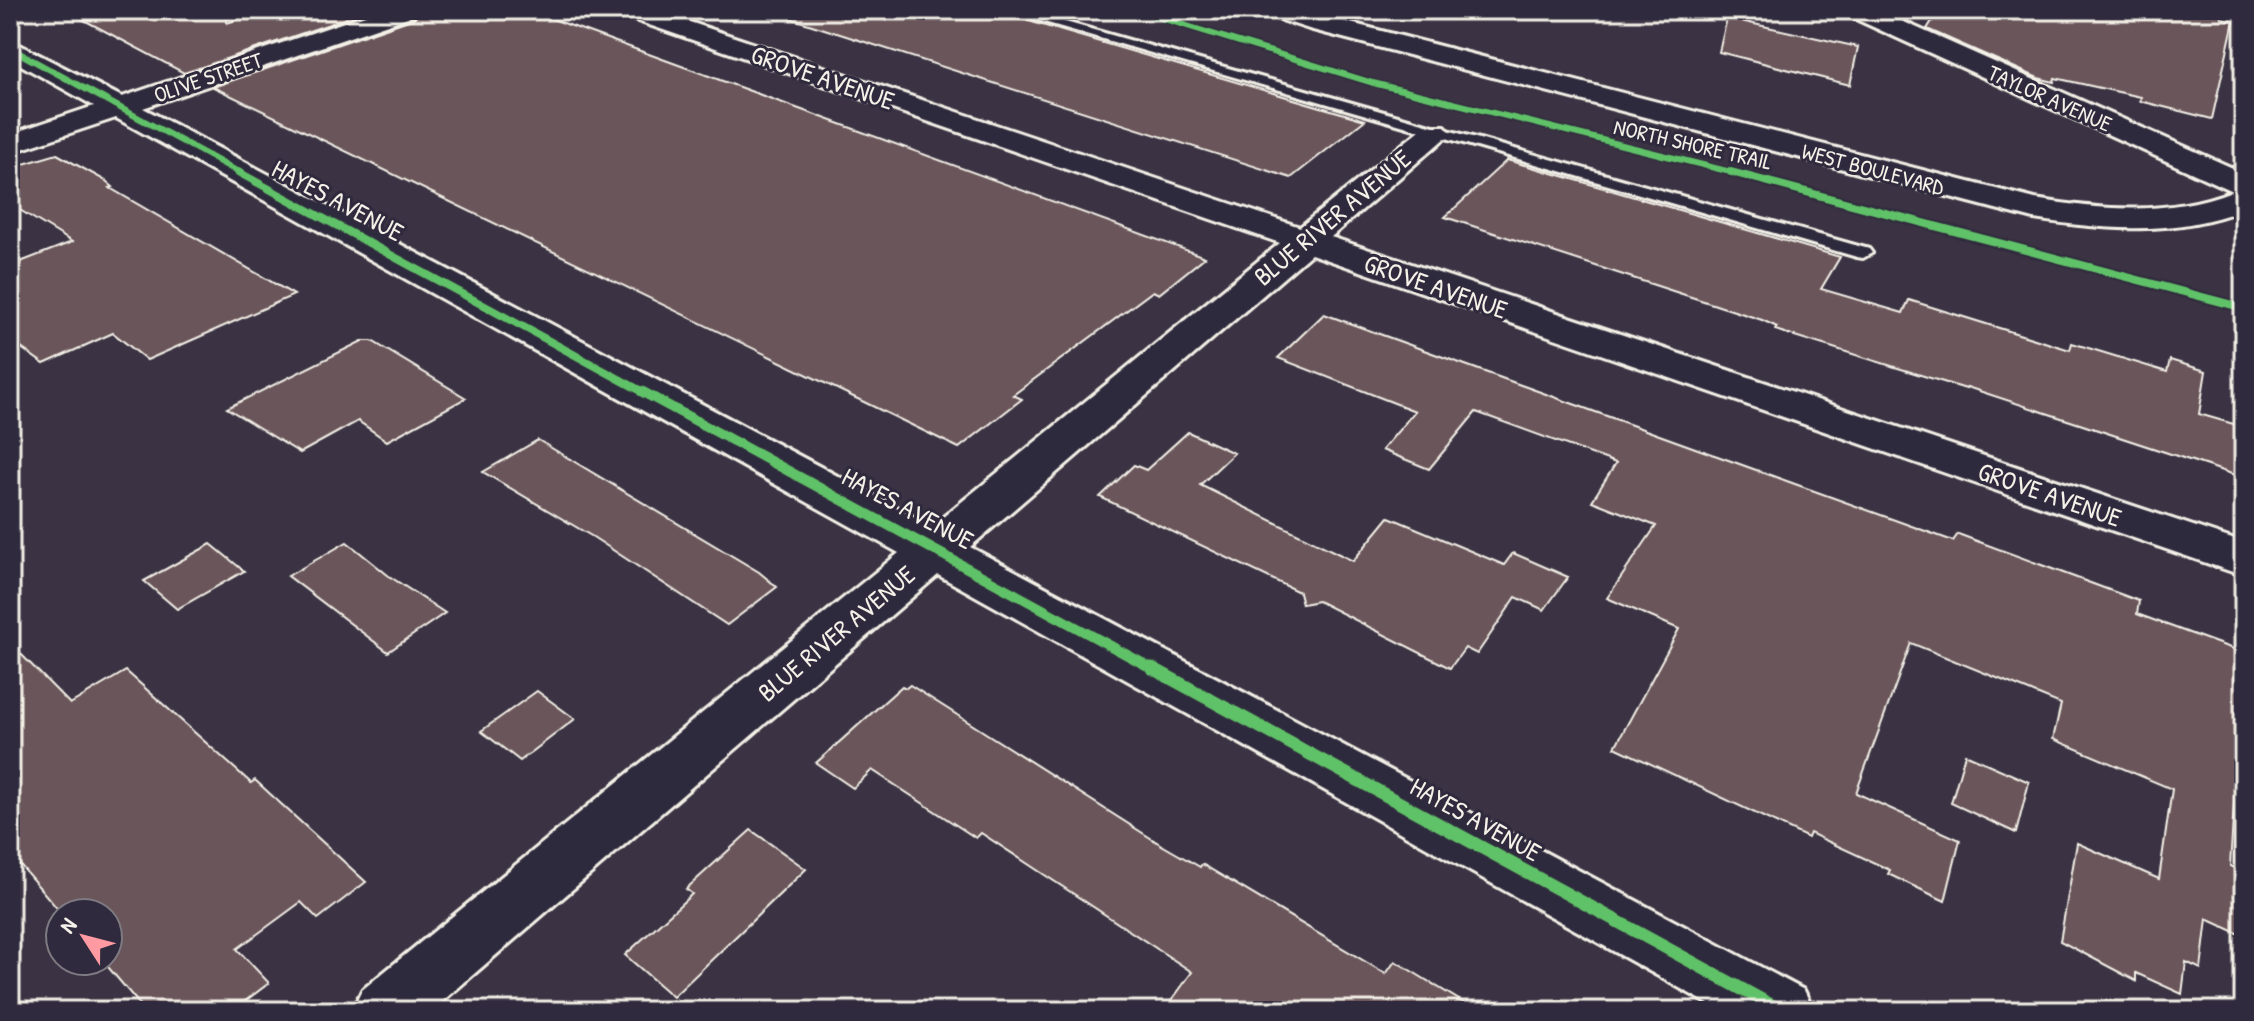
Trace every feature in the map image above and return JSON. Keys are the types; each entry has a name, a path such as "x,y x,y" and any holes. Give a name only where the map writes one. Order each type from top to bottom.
{"street":[{"name":"OLIVE STREET","path":"10,144 405,10"},
{"name":"GROVE AVENUE","path":"629,10 2244,560"},
{"name":"WEST BOULEVARD","path":"1275,10 1330,17 2034,209 2093,218 2134,220 2208,210 2244,198"},
{"name":"TAYLOR AVENUE","path":"1856,10 2244,185"},
{"name":"HAYES AVENUE","path":"10,48 937,549 1782,1011"},
{"name":"BLUE RIVER AVENUE","path":"384,1011 1435,132"}],"lane":[{"path":"1009,10 1863,253"}],"building":[{"path":"65,10 225,10 227,23 267,10 289,15 305,10 371,10 184,73"},
{"path":"420,10 528,10 1205,257 1159,294 1153,291 1013,395 1022,399 959,448 213,87 415,18"},
{"path":"791,10 991,10 1365,120 1291,178 790,18"},
{"path":"1939,10 2223,10 2221,18 2234,21 2212,119 2140,101 2141,97 2055,78 2054,82 2038,78 1927,29"},
{"path":"1727,18 1858,47 1850,85 1719,52"},
{"path":"57,154 294,295 147,360 113,333 44,364 10,340 10,266 72,242 10,204 10,168"},
{"path":"1507,160 1840,257 1821,289 1903,313 1909,300 2070,350 2072,343 2167,372 2170,360 2206,371 2199,414 2244,427 2244,478 1967,387 1775,330 1777,327 1762,320 1445,217"},
{"path":"1324,314 1953,541 1958,534 2139,601 2137,614 2244,653 2230,866 2244,872 2244,936 2207,919 2201,969 2186,962 2182,994 2136,973 2136,981 2060,941 2077,843 2159,879 2172,789 2053,739 2061,704 1911,643 1856,793 1960,840 1945,901 1888,874 1890,870 1810,833 1808,838 1615,747 1679,629 1607,598 1656,526 1592,501 1616,463 1476,412 1429,469 1382,450 1415,411 1278,358"},
{"path":"362,341 372,341 466,398 387,441 358,421 300,453 227,408"},
{"path":"1188,432 1234,453 1200,485 1353,561 1389,517 1504,565 1513,553 1568,577 1544,610 1516,597 1477,654 1465,648 1450,668 1318,601 1302,604 1299,592 1100,497 1134,465 1146,470"},
{"path":"538,440 759,572 777,587 727,625 593,537 483,472"},
{"path":"347,542 389,576 445,613 388,652 288,576"},
{"path":"211,544 244,571 177,609 144,581"},
{"path":"10,643 70,704 126,671 251,783 255,780 366,882 318,919 301,902 237,949 269,983 232,1011 145,1011 116,977 124,977 124,897 47,897 10,853"},
{"path":"910,685 1160,844 1200,867 1202,864 1386,974 1395,961 1477,1011 1164,1011 1192,972 981,833 976,838 872,770 853,788 816,763 902,686 906,688"},
{"path":"537,691 575,719 520,761 481,731"},
{"path":"1965,754 2029,782 2016,833 1951,803"},
{"path":"751,830 806,869 673,997 625,955 692,894 686,889"}],"cycle path":[{"name":"NORTH SHORE TRAIL","path":"1135,10 1293,61 1373,83 1835,198 2244,308"},
{"path":"10,48 1782,1011"}]}
